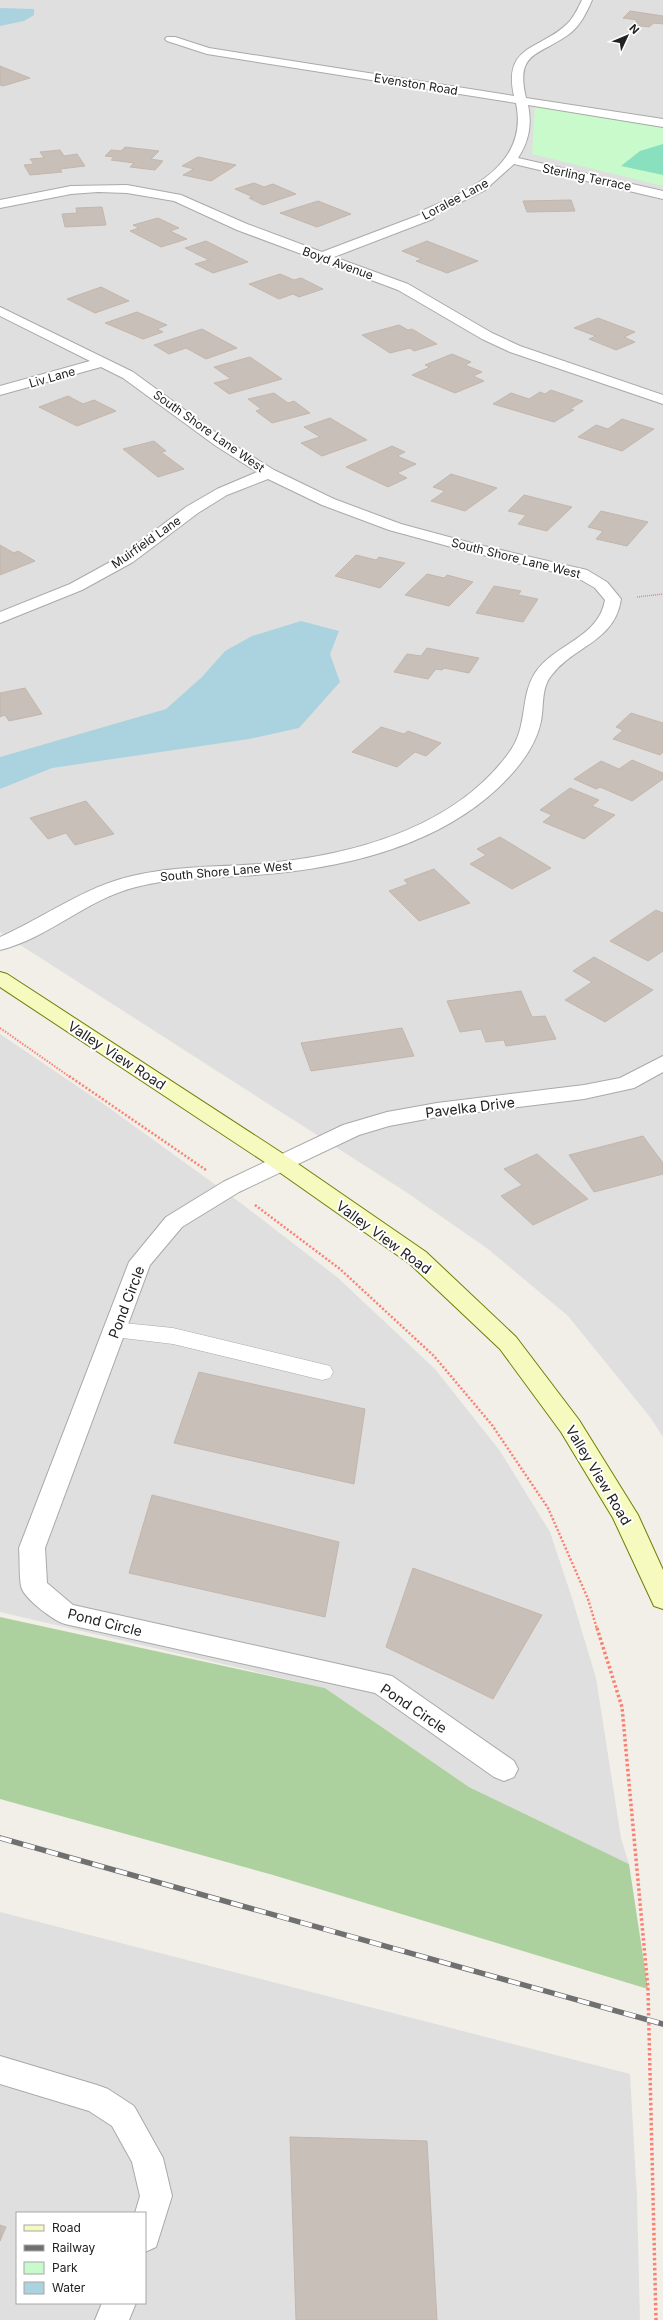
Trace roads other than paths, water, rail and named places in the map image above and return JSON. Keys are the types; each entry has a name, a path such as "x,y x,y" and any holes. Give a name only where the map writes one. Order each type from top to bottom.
{"street":[{"name":"Loralee Lane","path":"322,257 428,216 429,213 456,202 497,176 511,160 523,138 525,119 517,78 518,67 526,56 571,27 580,18 587,0"},
{"name":"Evenston Road","path":"171,39 207,51 663,123"},
{"name":"Sterling Terrace","path":"511,160 663,195"},
{"name":"Boyd Avenue","path":"0,204 71,190 127,189 154,192 177,198 242,227 403,287 487,336 515,349 595,375 663,400"},
{"name":"South Shore Lane West","path":"0,311 104,362 158,396 221,443 269,473 328,502 395,527 472,548 581,573 601,585 612,599 610,615 598,629 556,658 541,676 535,695 531,727 515,759 486,789 448,817 399,840 339,857 275,868 171,874 133,882 98,893 74,904 0,944"},
{"name":"Liv Lane","path":"0,391 104,362"},
{"name":"Muirfield Lane","path":"0,618 76,587 127,559 192,510 222,492 269,473"},
{"name":"Valley View Road","path":"0,978 280,1162 418,1258 508,1343 570,1426 625,1516 663,1599"},
{"name":"Pavelka Drive","path":"280,1162 318,1147 351,1130 387,1119 437,1110 584,1092 626,1083 663,1063"},
{"name":"Pond Circle","path":"280,1162 231,1187 174,1222 140,1262 32,1548 34,1587 65,1614 382,1684 504,1769"},
{"path":"0,2070 97,2099 123,2116 147,2158 156,2196 146,2232"},
{"path":"112,2320 119,2304"}],"lane":[{"path":"114,1330 173,1336 322,1372"}],"water":[{"path":"0,8 34,9 34,15 24,21 0,26"},
{"path":"301,621 339,631 330,654 340,682 299,728 249,739 52,768 0,789 0,757 166,709 202,677 225,651 252,636"}],"railway":[{"path":"0,1838 663,2024"}]}
